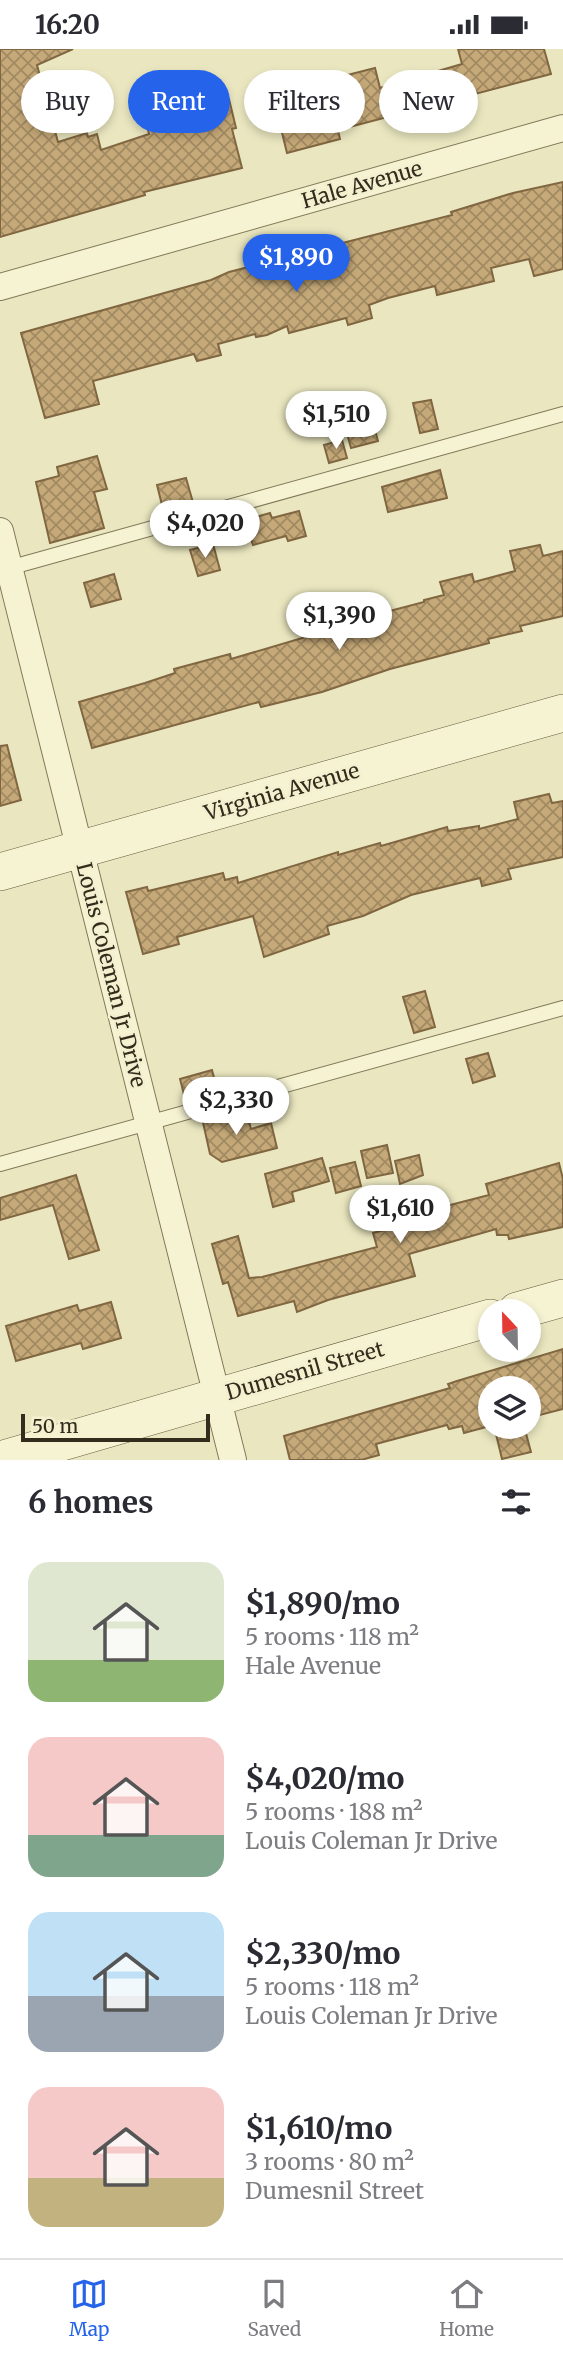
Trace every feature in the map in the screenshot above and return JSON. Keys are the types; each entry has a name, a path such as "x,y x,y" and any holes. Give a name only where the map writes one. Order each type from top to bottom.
{"main road":[{"name":"Virginia Avenue","path":"0,872 563,713"},
{"path":"541,1304 563,1298"},
{"name":"Dumesnil Street","path":"0,1460 478,1321"}],"street":[{"name":"Hale Avenue","path":"0,287 563,128"},
{"name":"Louis Coleman Jr Drive","path":"0,531 5,569 79,849 233,1460"}],"lane":[{"path":"5,569 563,414"},
{"path":"0,1164 563,1008"}],"building":[{"path":"0,49 73,49 37,65 38,70 21,70 21,133 56,133 58,142 87,133 88,137 97,134 101,150 149,133 230,133 230,103 236,128 232,129 242,168 144,192 145,195 0,237"},
{"path":"458,49 544,49 551,74 478,93 478,70 442,70 462,64"},
{"path":"375,68 379,84 379,119 365,123 365,71"},
{"path":"282,133 339,133 340,139 287,153"},
{"path":"563,182 563,269 534,276 529,259 491,268 494,281 437,295 435,286 388,298 369,305 372,318 348,325 346,318 289,333 287,326 267,335 256,337 255,334 218,344 221,355 197,361 194,354 93,381 99,404 45,418 21,333 211,280 229,272 452,215 451,212 513,193"},
{"path":"431,400 438,429 420,433 413,403"},
{"path":"371,415 378,441 351,448 344,423"},
{"path":"342,440 347,458 329,463 324,445"},
{"path":"97,456 107,489 94,492 104,528 50,543 36,482 59,476 57,467"},
{"path":"440,470 447,498 388,512 382,487"},
{"path":"186,478 194,506 164,513 157,485"},
{"path":"299,511 306,536 288,541 286,536 253,545 245,520 270,513 272,518"},
{"path":"213,544 220,570 198,576 190,550"},
{"path":"540,545 543,556 563,551 563,616 520,626 522,631 488,639 489,643 390,669 322,692 261,707 259,702 92,748 79,702 175,673 174,669 230,654 231,659 326,631 325,628 424,602 444,595 440,582 472,574 474,582 515,571 510,551"},
{"path":"114,574 121,599 91,607 84,583"},
{"path":"7,745 21,800 0,806 0,746"},
{"path":"549,794 552,803 563,801 563,857 508,869 511,879 482,886 480,878 411,895 363,916 327,926 329,934 264,957 253,916 177,937 179,944 143,954 126,892 147,887 148,891 223,873 225,880 237,877 238,883 338,852 338,855 380,843 381,846 447,827 448,831 479,826 479,829 518,819 514,802"},
{"path":"425,991 435,1027 414,1033 403,997"},
{"path":"488,1053 495,1076 473,1083 466,1059"},
{"path":"212,1070 218,1093 186,1102 180,1079"},
{"path":"224,1112 226,1119 247,1114 251,1129 271,1123 277,1148 222,1162 210,1154 202,1118"},
{"path":"387,1145 393,1173 367,1178 361,1151"},
{"path":"419,1155 423,1175 400,1184 395,1161"},
{"path":"322,1158 329,1181 292,1192 294,1201 273,1207 265,1174"},
{"path":"355,1162 361,1186 336,1193 330,1168"},
{"path":"559,1163 563,1179 563,1227 509,1239 508,1235 497,1235 496,1229 409,1254 415,1276 328,1300 297,1312 294,1301 238,1316 228,1282 223,1284 212,1244 238,1236 249,1278 262,1277 377,1247 373,1233 421,1220 419,1213 489,1195 486,1184"},
{"path":"76,1175 99,1250 69,1259 53,1205 0,1220 0,1198"},
{"path":"111,1302 121,1338 83,1349 81,1343 16,1361 6,1326 77,1305 79,1311"},
{"path":"563,1349 563,1409 541,1415 541,1376 478,1376 478,1429 464,1433 462,1426 449,1429 447,1425 376,1444 379,1455 361,1460 290,1460 284,1436 450,1388 448,1384 520,1362 541,1362 541,1356"},
{"path":"497,1439 528,1439 531,1452 502,1459"}]}
